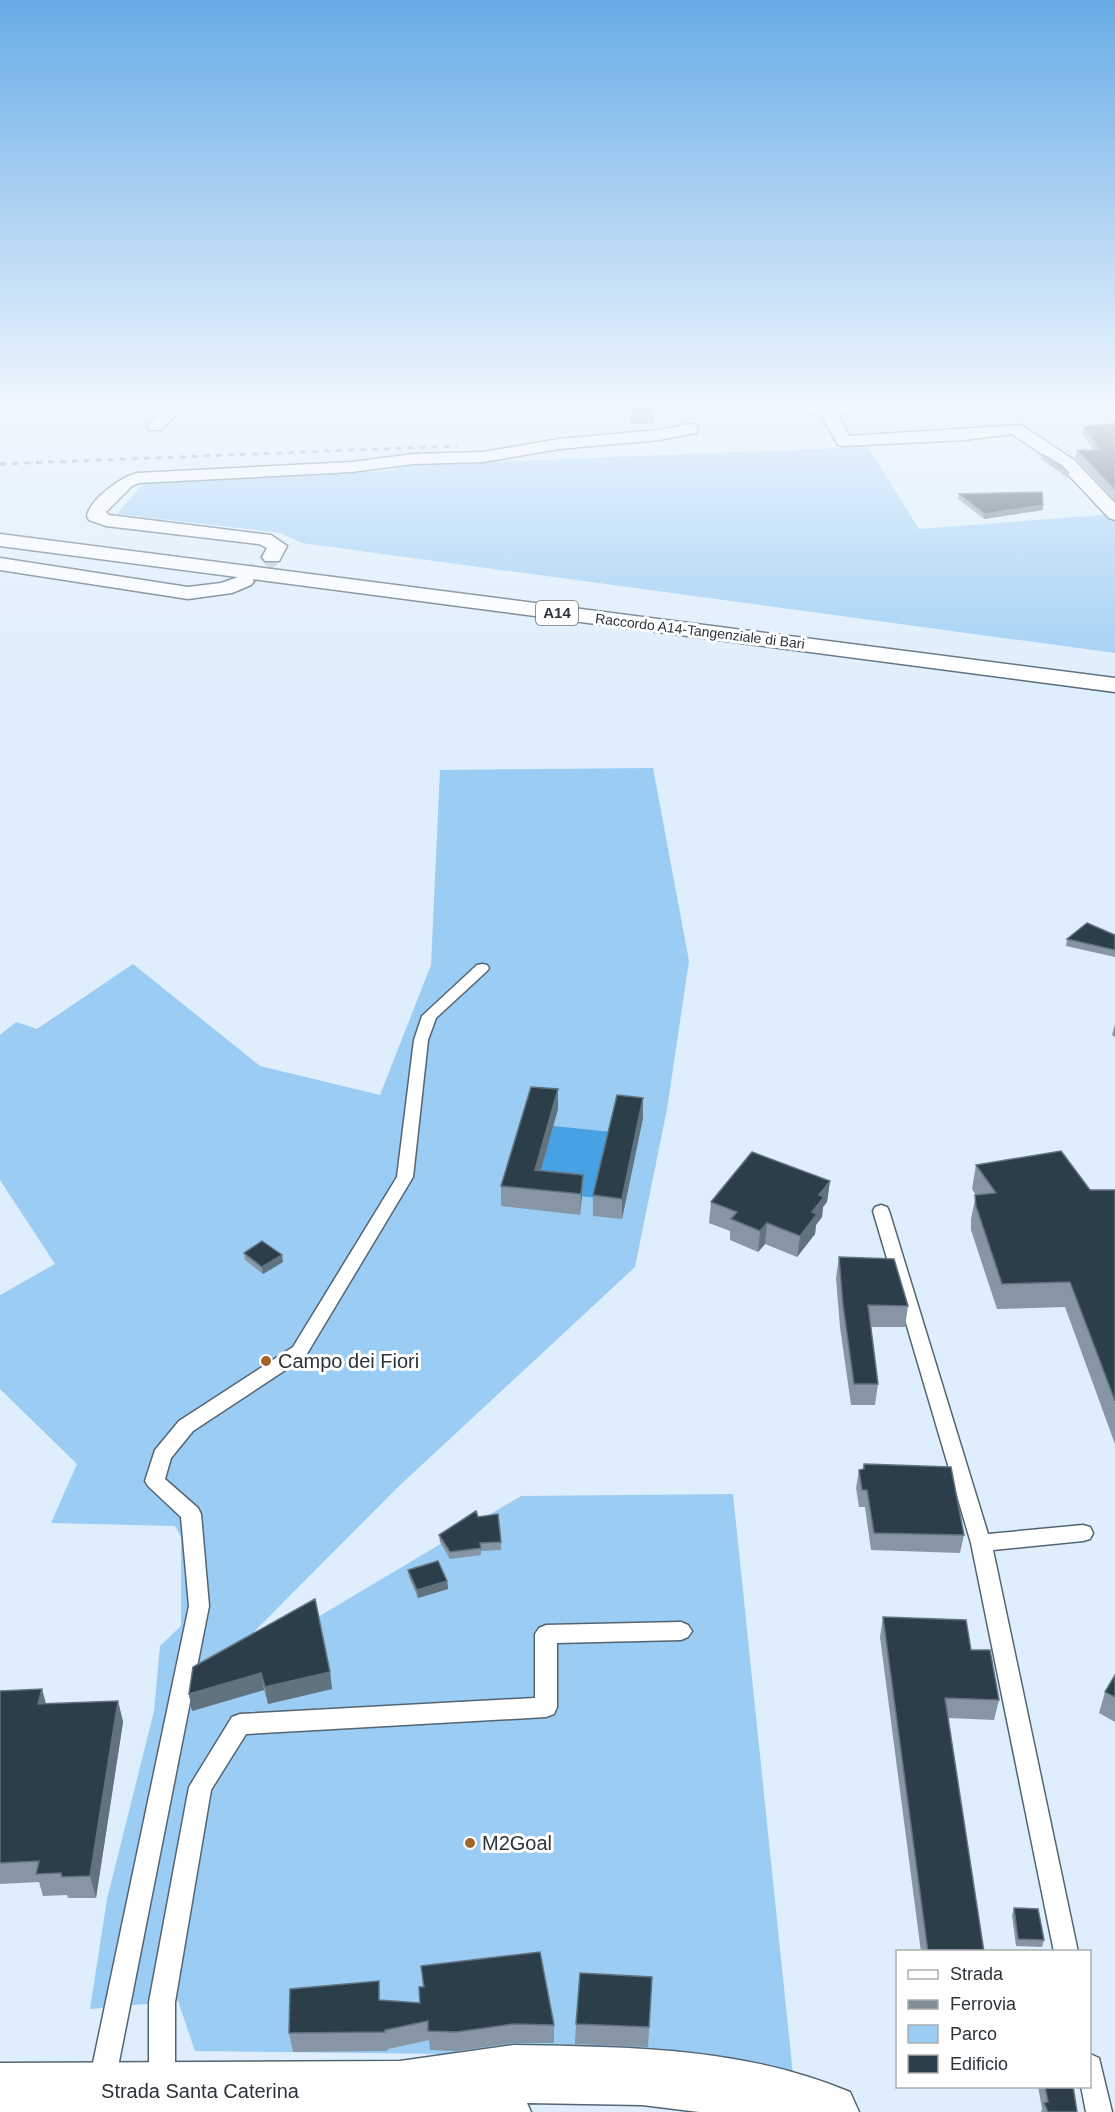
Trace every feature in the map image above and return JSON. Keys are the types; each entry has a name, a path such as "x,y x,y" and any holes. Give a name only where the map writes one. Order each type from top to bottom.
{"main road":[{"name":"Raccordo A14-Tangenziale di Bari","path":"0,530 1115,674"},
{"name":"Raccordo A14-Tangenziale di Bari","path":"0,540 1115,685"},
{"name":"Strada Santa Caterina","path":"381,2097 514,2074 642,2076 759,2091 830,2112"},
{"name":"Strada Santa Caterina","path":"0,2092 162,2090 381,2097 502,2112"}],"street":[{"path":"107,502 96,516 106,520 264,539 277,546 272,557"},
{"path":"1103,502 1115,514"},
{"path":"0,564 188,593 225,589 244,581"}],"lane":[{"path":"100,2092 199,1606 191,1514 155,1481 162,1455 186,1426 299,1352 405,1177 421,1040 429,1016 482,968"},
{"path":"881,1211 981,1543 1066,1950"},
{"path":"981,1543 1083,1533"},
{"path":"162,2090 162,2002 200,1787 240,1724 546,1707 546,1634 681,1631"},
{"path":"1091,2076 1099,2112"}],"green space":[{"path":"128,502 902,502 919,529 1115,514 1115,653 302,543 281,533 117,514"},
{"path":"653,768 689,961 667,1109 635,1267 398,1487 202,1684 521,1496 733,1494 793,2075 691,2057 195,2051 178,2001 90,2009 107,1899 154,1711 160,1646 181,1626 181,1537 175,1526 51,1523 77,1464 0,1389 0,1295 55,1264 0,1180 0,1035 16,1022 37,1029 133,964 260,1066 380,1095 431,965 440,770"}],"shaded area":[{"path":"553,1126 612,1132 597,1198 535,1191"}],"building":[{"path":"969,502 1043,502 1043,505 985,514"},
{"path":"1087,923 1115,935 1115,950 1067,939"},
{"path":"531,1087 558,1089 535,1170 583,1175 581,1194 501,1186"},
{"path":"617,1095 643,1098 622,1199 593,1195"},
{"path":"1061,1151 1090,1190 1115,1190 1115,1401 1070,1282 1002,1284 976,1206 975,1195 996,1193 976,1165"},
{"path":"752,1152 830,1181 819,1195 824,1197 812,1212 817,1214 800,1236 767,1223 760,1231 731,1219 737,1212 711,1202"},
{"path":"262,1241 282,1255 262,1267 244,1253"},
{"path":"839,1257 894,1259 908,1306 868,1305 878,1384 854,1384"},
{"path":"864,1464 951,1467 964,1535 874,1533 867,1490 862,1490 859,1470 864,1469"},
{"path":"476,1511 478,1517 498,1514 501,1542 480,1543 481,1548 450,1552 439,1535"},
{"path":"438,1561 447,1581 417,1590 408,1570"},
{"path":"315,1599 330,1672 265,1687 261,1673 189,1694 193,1667"},
{"path":"883,1617 966,1620 971,1650 990,1650 999,1700 945,1698 984,1950 928,1950"},
{"path":"1115,1675 1115,1697 1105,1692"},
{"path":"42,1689 38,1704 118,1701 90,1876 62,1877 61,1873 36,1874 39,1861 0,1863 0,1691"},
{"path":"1014,1908 1038,1909 1044,1940 1018,1939"},
{"path":"540,1952 554,2025 513,2024 456,2032 428,2031 428,2021 385,2030 385,2032 289,2033 290,1989 379,1981 379,2000 420,2003 419,1987 424,1987 421,1966"},
{"path":"580,1973 652,1977 649,2027 576,2024"},
{"path":"1045,2088 1073,2088 1077,2112 1048,2112 1044,2103 1048,2102"}],"tunnel":[{"path":"244,581 272,557"}],"place":[{"name":"Campo dei Fiori","path":"266,1361"},
{"name":"M2Goal","path":"470,1843"}]}
